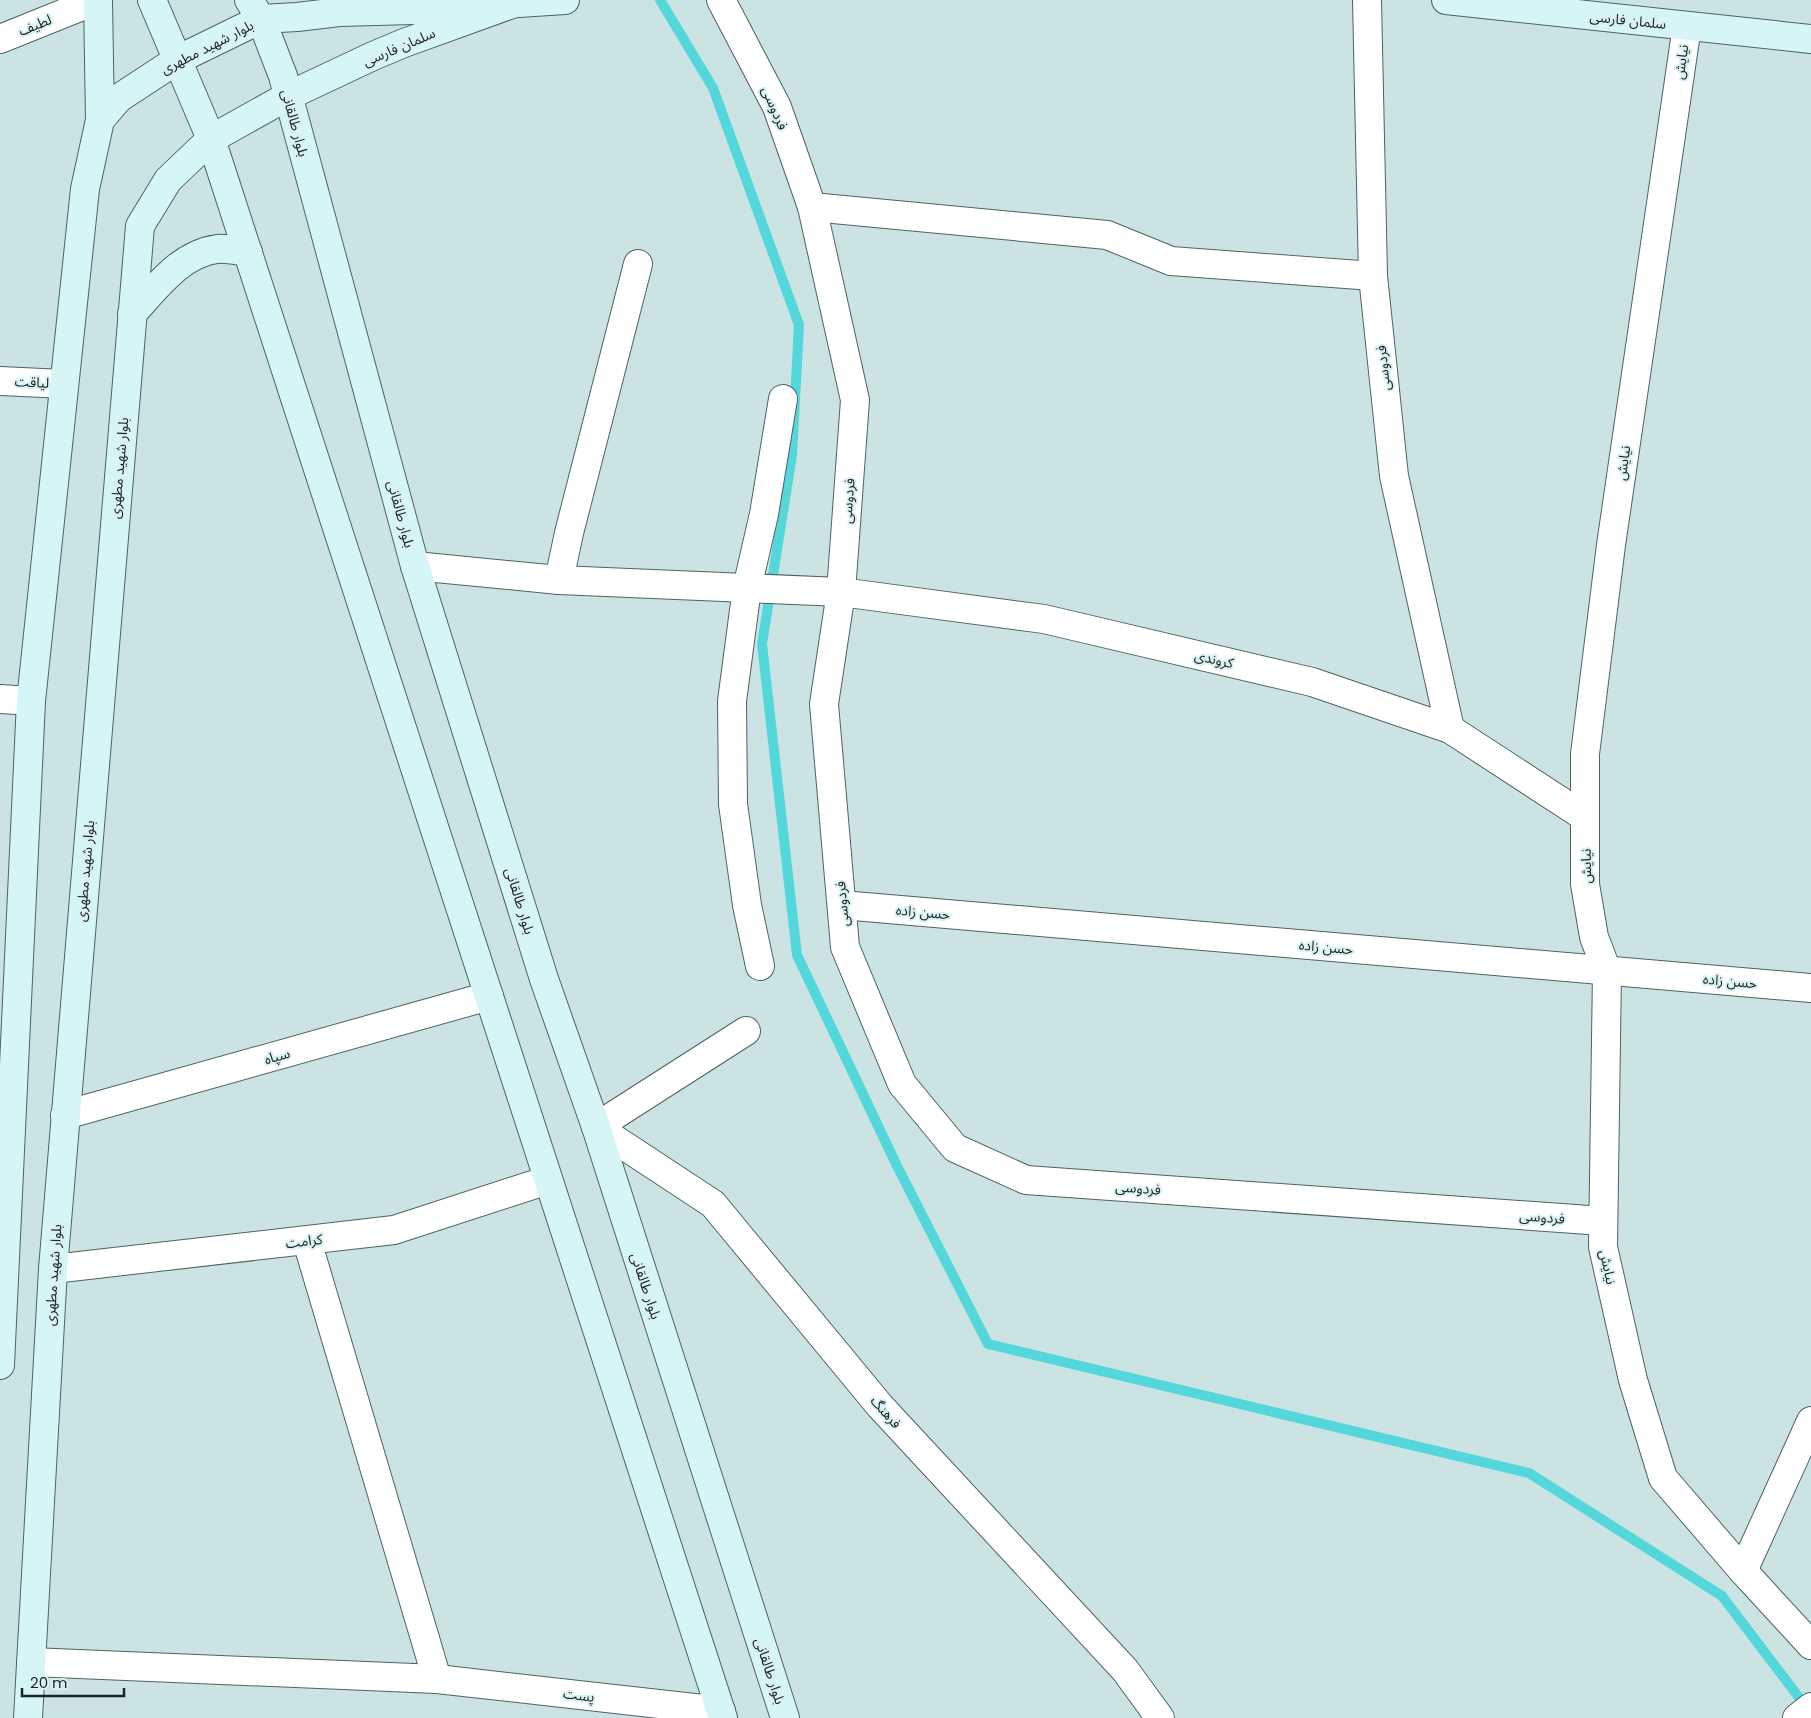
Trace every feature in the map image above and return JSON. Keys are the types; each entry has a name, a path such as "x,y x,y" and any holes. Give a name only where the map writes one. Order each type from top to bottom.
{"main road":[{"path":"98,0 100,120"},
{"path":"152,0 211,139 722,1714"},
{"name":"سلمان فارسی","path":"255,9 297,18 339,12 565,0"},
{"name":"سلمان فارسی","path":"1446,0 1597,8 1687,26 1811,39"},
{"name":"سلمان فارسی","path":"285,86 512,4"},
{"name":"بلوار شهید مطهری","path":"0,1365 9,986 31,701 85,190 100,120 119,98 255,9"},
{"name":"بلوار طالقانی","path":"255,9 285,86 415,566 544,979 596,1127 785,1718"},
{"name":"بلوار شهید مطهری","path":"28,1718 53,1269 140,226 168,180 211,139 285,86"},
{"path":"132,314 165,277 190,258 218,249 248,252"}],"street":[{"name":"لطیف","path":"0,39 98,0"},
{"name":"فردوسی","path":"721,0 776,107 812,208 855,400 841,592 824,704 845,947 902,1084 955,1148 1026,1180 1603,1221"},
{"name":"فردوسی","path":"1367,0 1374,276 1394,476 1450,729"},
{"name":"نیایش","path":"1687,26 1610,554 1585,754 1585,884 1594,937 1607,971 1603,1247 1631,1371 1663,1478 1742,1571 1811,1645"},
{"path":"812,208 1107,235 1170,261 1374,276"},
{"path":"559,580 569,533 638,264"},
{"name":"لیاقت","path":"0,381 64,384"},
{"path":"760,966 747,905 733,804 732,701 747,588 764,514 784,399"},
{"name":"کروندی","path":"415,566 559,580 841,592 1044,618 1312,682 1450,729 1585,817"},
{"path":"0,699 31,701"},
{"name":"حسن زاده","path":"842,904 1811,988"},
{"name":"سپاه","path":"65,1115 489,996"},
{"path":"596,1127 746,1031"},
{"name":"فرهنگ","path":"596,1127 713,1204 880,1406 1125,1670 1160,1718"},
{"name":"کرامت","path":"53,1269 394,1230 548,1180"},
{"path":"307,1241 437,1679"},
{"path":"1742,1571 1811,1421"},
{"name":"پست","path":"31,1662 437,1679 722,1714"},
{"path":"1797,1718 1811,1707"}],"waterway":[{"path":"660,0 713,88 799,325 792,455 762,644 797,955 897,1166 988,1344 1529,1473 1722,1596 1807,1708"}]}
